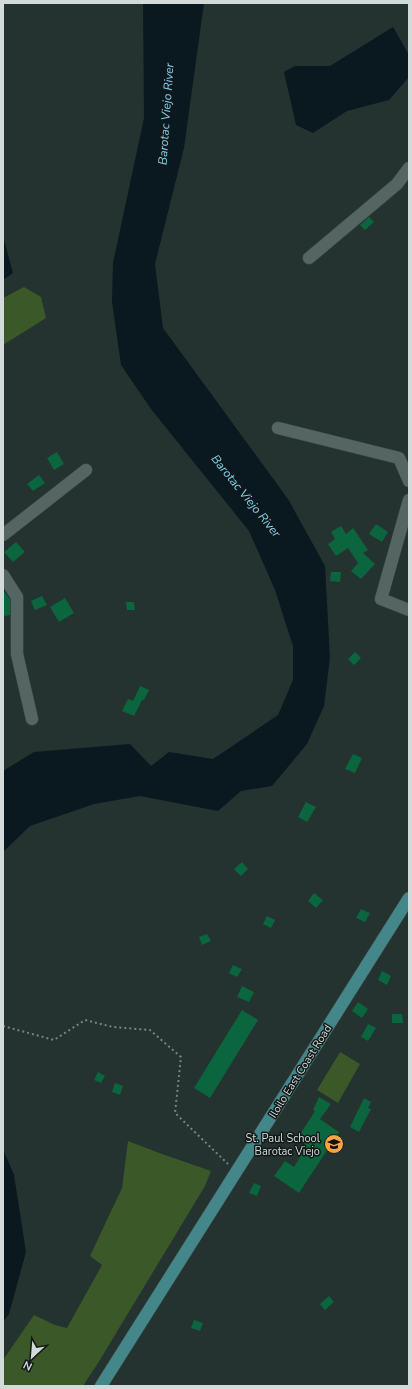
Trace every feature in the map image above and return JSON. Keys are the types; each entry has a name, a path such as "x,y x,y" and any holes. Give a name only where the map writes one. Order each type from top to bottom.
{"main road":[{"name":"Iloilo East Coast Road","path":"100,1386 409,898"}],"street":[{"path":"309,258 397,184 409,168"},
{"path":"278,428 399,458 409,481"},
{"path":"3,535 86,470"},
{"path":"409,500 381,599 409,610"},
{"path":"3,575 17,597 17,654 32,719"}],"path":[{"path":"3,1026 54,1040 85,1020 113,1027 150,1030 181,1057 175,1113 236,1172"}],"green space":[{"path":"24,287 41,297 46,318 3,345 3,298"},
{"path":"340,1052 360,1064 338,1103 317,1090"},
{"path":"128,1141 211,1171 205,1186 83,1386 3,1386 3,1360 34,1315 55,1325 67,1328 102,1265 90,1256 122,1188"}],"water":[{"name":"Barotac Viejo River","path":"143,3 204,3 184,148 155,264 163,328 288,499 325,566 330,658 324,706 307,744 272,786 241,791 218,811 140,796 94,804 30,826 3,852 3,771 34,752 130,744 151,766 169,752 213,759 278,715 293,680 293,646 275,590 249,531 151,409 121,365 112,302 113,263 144,118"},
{"path":"393,27 409,55 409,77 389,100 347,111 313,133 296,125 284,72 295,66 330,66"},
{"path":"3,236 13,273 3,280"},
{"path":"3,1149 14,1175 26,1252 9,1314 3,1322"}],"building":[{"path":"369,217 374,222 365,230 360,225"},
{"path":"57,452 64,464 54,470 47,458"},
{"path":"39,475 45,483 33,491 27,484"},
{"path":"376,524 388,532 382,542 369,534"},
{"path":"341,526 346,534 353,528 368,550 363,553 375,564 361,579 351,571 358,563 348,548 336,556 328,544 335,539 331,532"},
{"path":"16,542 25,552 13,562 4,552"},
{"path":"331,572 341,572 340,582 330,581"},
{"path":"3,590 10,599 10,615 4,616 3,609"},
{"path":"42,596 47,605 35,610 31,601"},
{"path":"65,598 74,613 59,622 50,607"},
{"path":"126,602 134,602 135,610 127,610"},
{"path":"355,652 361,658 354,665 348,659"},
{"path":"140,686 149,690 134,716 122,711 128,699 133,701"},
{"path":"353,754 362,758 355,773 345,769"},
{"path":"306,802 316,807 307,822 298,817"},
{"path":"242,862 248,869 241,876 234,869"},
{"path":"314,893 323,900 316,908 308,901"},
{"path":"361,909 370,913 365,922 356,918"},
{"path":"267,916 275,920 271,928 263,924"},
{"path":"207,934 211,941 202,945 199,937"},
{"path":"233,965 242,969 237,977 229,973"},
{"path":"382,971 391,976 387,985 378,980"},
{"path":"242,986 254,992 249,1002 237,997"},
{"path":"358,1002 368,1009 362,1018 352,1011"},
{"path":"242,1010 258,1020 210,1098 194,1088"},
{"path":"392,1014 402,1014 403,1023 392,1023"},
{"path":"368,1024 376,1028 368,1041 361,1037"},
{"path":"98,1072 105,1076 101,1083 94,1080"},
{"path":"115,1083 123,1086 120,1095 112,1092"},
{"path":"319,1097 331,1104 320,1119 339,1132 299,1193 274,1176 285,1161 294,1167 307,1146 297,1139 315,1111 313,1110"},
{"path":"364,1098 371,1102 368,1108 371,1109 359,1132 350,1127"},
{"path":"254,1183 261,1186 257,1196 249,1193"},
{"path":"329,1296 334,1302 325,1310 320,1304"},
{"path":"194,1320 203,1323 200,1331 191,1328"}],"place":[{"name":"St. Paul School Barotac Viejo","path":"334,1144"}]}
